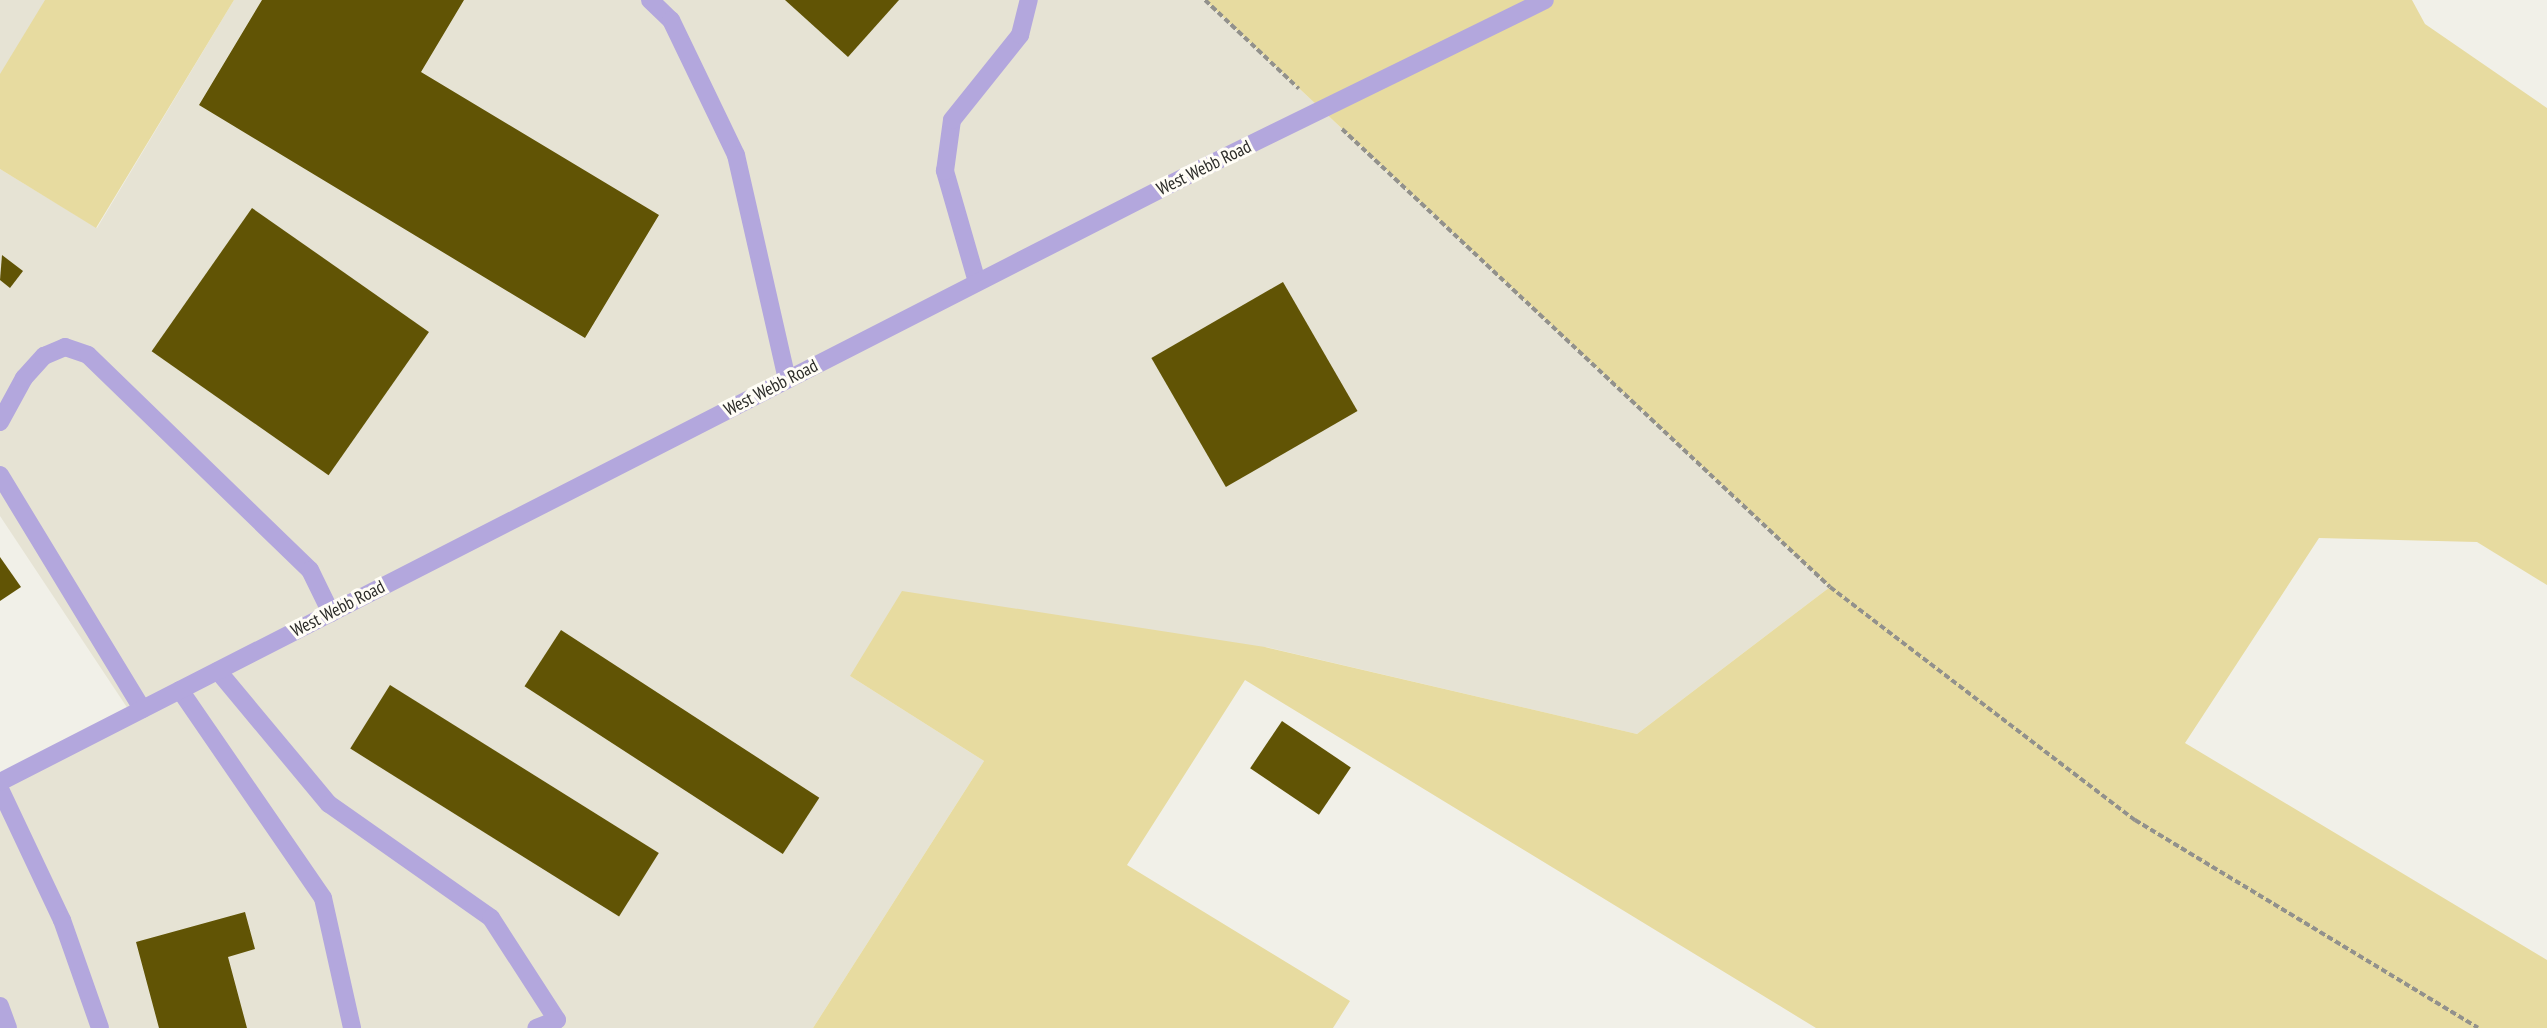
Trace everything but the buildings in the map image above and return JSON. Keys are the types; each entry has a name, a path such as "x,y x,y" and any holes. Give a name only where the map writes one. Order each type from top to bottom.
{"street":[{"path":"650,0 671,20 736,155 787,379"},
{"path":"977,282 945,171 952,120 1020,35 1029,0"},
{"name":"West Webb Road","path":"0,782 977,282 1545,0"},
{"path":"0,422 24,378 44,356 65,347 88,355 310,570 331,613"},
{"path":"0,475 142,709"},
{"path":"218,671 329,804 491,918 559,1024 536,1028"},
{"path":"180,690 323,898 352,1028"},
{"path":"0,789 62,920 100,1028"},
{"path":"0,1006 9,1028"}],"path":[{"path":"1205,0 1830,587 2135,820 2478,1028"}],"shaded area":[{"path":"0,0 47,0 0,78"},
{"path":"45,0 234,0 96,228 0,169 0,74"},
{"path":"234,0 1205,0 1830,587 1637,734 1266,647 850,676 984,761 813,1028 0,1028 0,782 132,715 0,516 0,169 97,228"},
{"path":"1205,0 2412,0 2425,24 2547,108 2547,585 2477,542 2319,538 2185,743 2547,960 2547,1028 1816,1028 1245,680 1127,865 1350,1001 1333,1028 813,1028 984,761 850,676 902,591 1265,647 1637,734 1830,587"}]}
